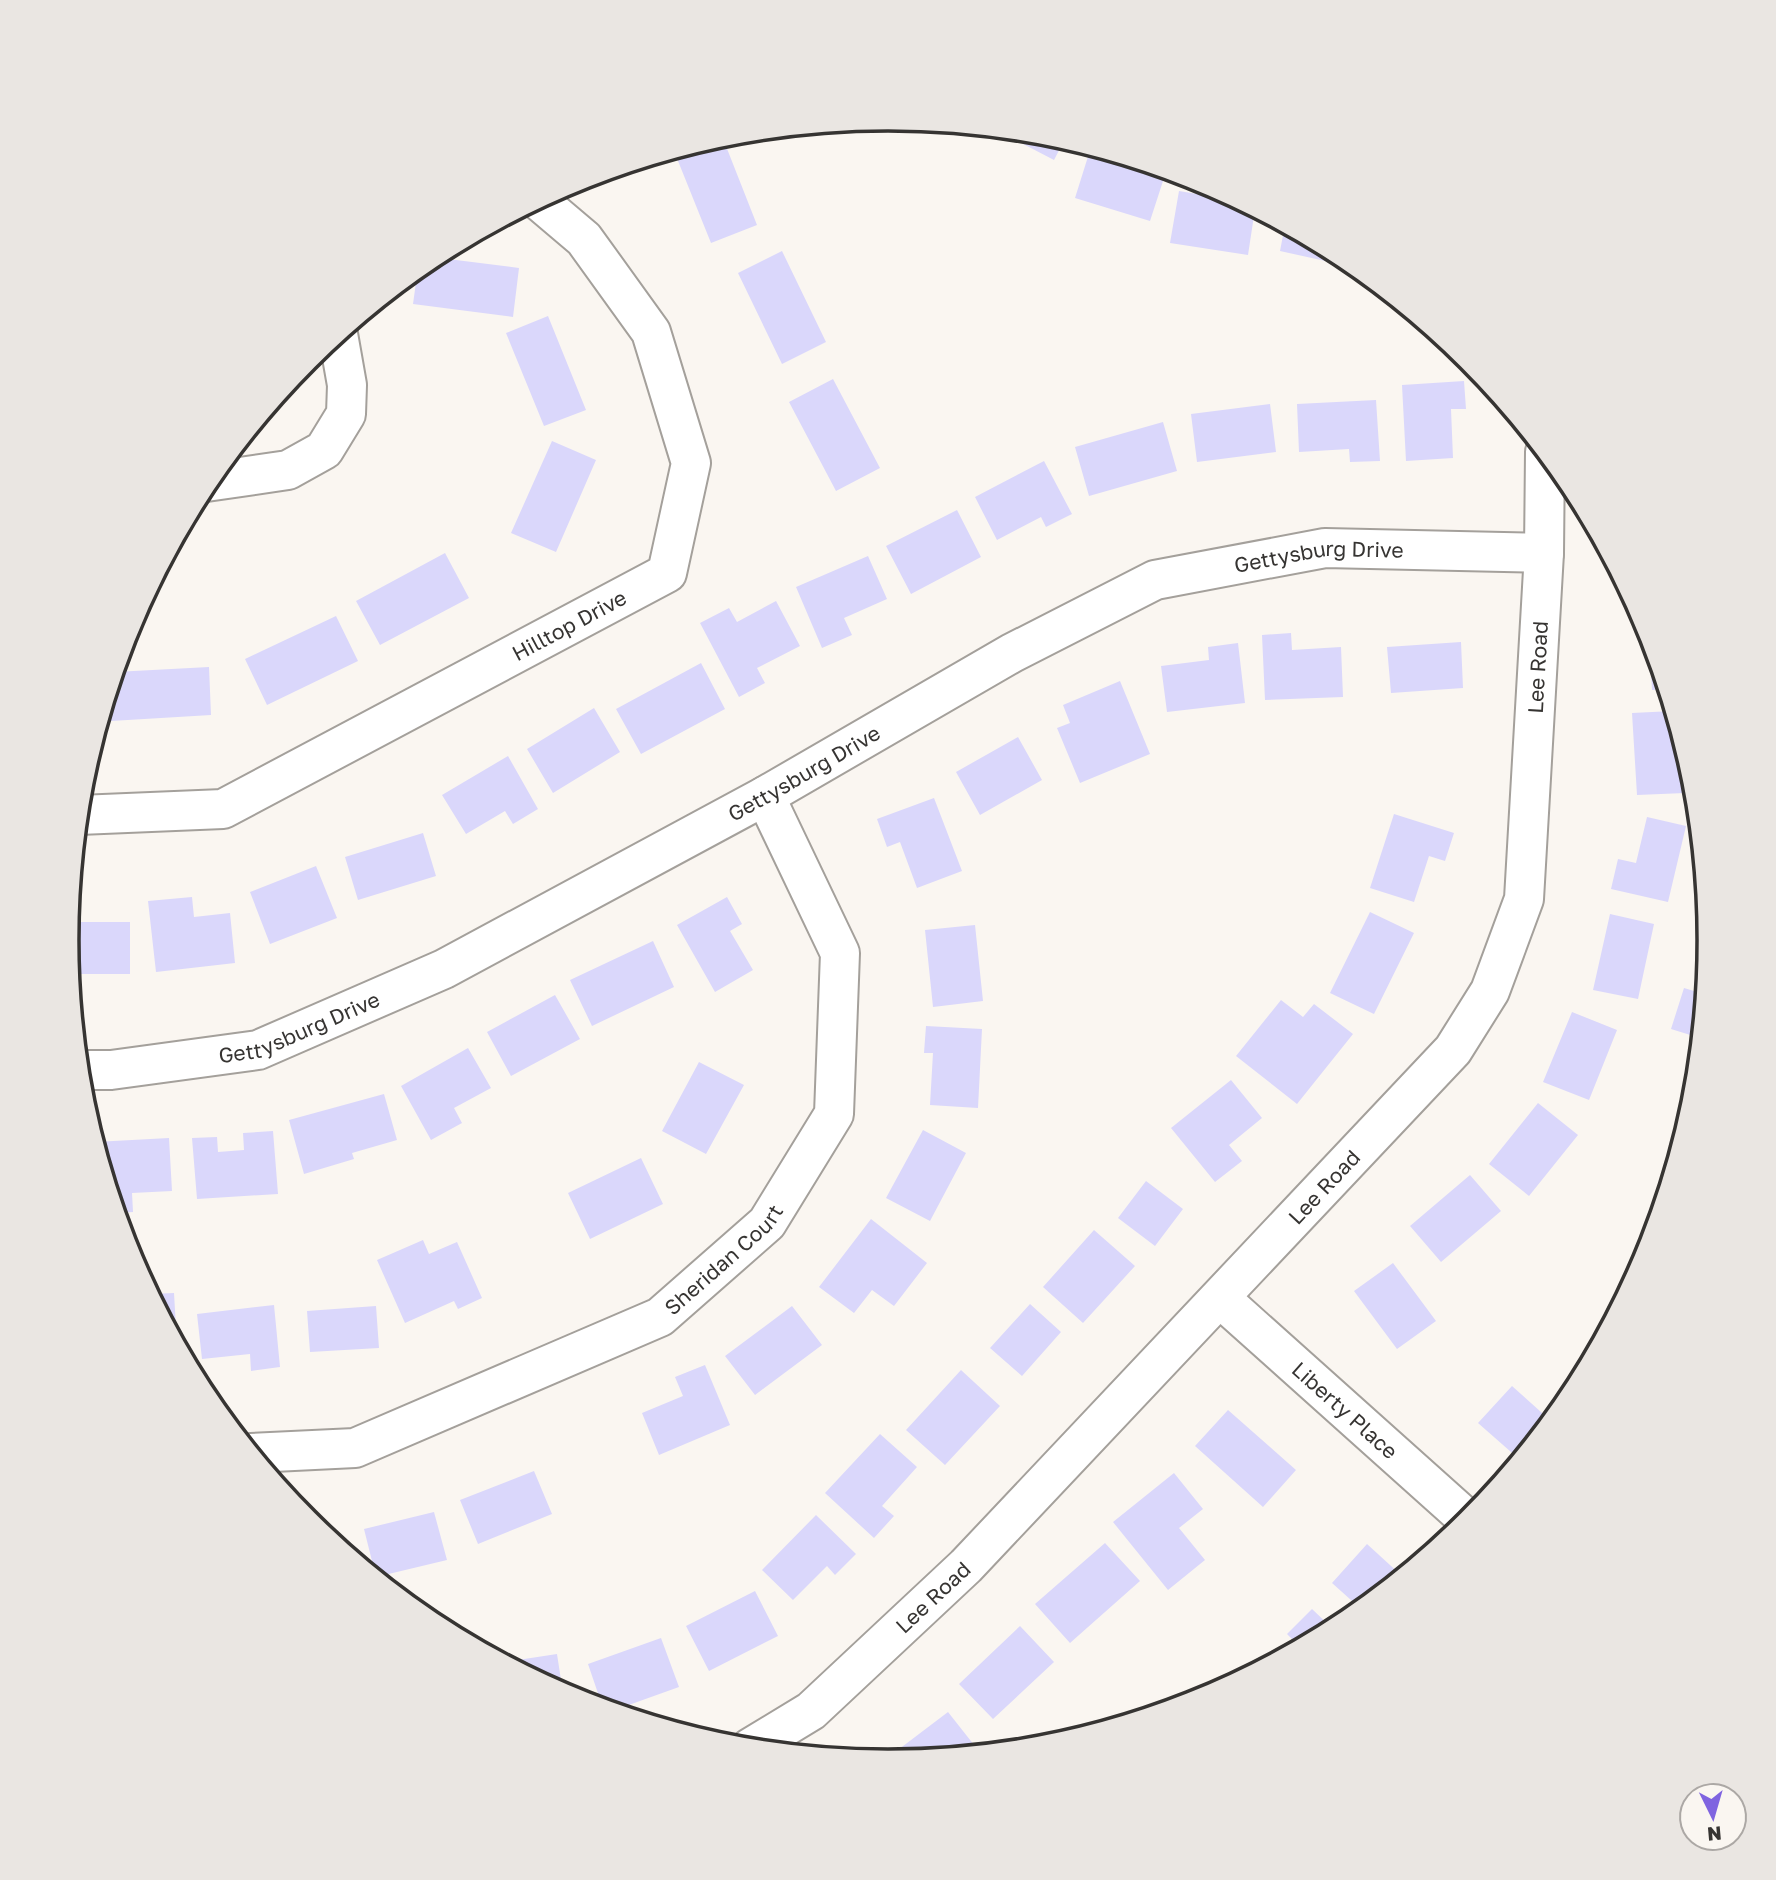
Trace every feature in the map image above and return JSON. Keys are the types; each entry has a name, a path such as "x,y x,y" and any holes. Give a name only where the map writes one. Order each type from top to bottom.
{"street":[{"name":"Hilltop Drive","path":"89,816 223,809 667,573 691,463 651,332 584,239 546,207"},
{"path":"223,480 288,470 324,450 346,414 347,385 340,345"},
{"name":"Lee Road","path":"764,1739 811,1711 966,1566 1452,1050 1490,990 1524,899 1544,553 1545,468"},
{"name":"Gettysburg Drive","path":"90,1070 111,1070 258,1050 444,969 765,796 1012,653 1155,580 1325,548 1544,553"},
{"name":"Sheridan Court","path":"262,1452 355,1448 660,1317 767,1223 834,1114 840,953 765,796"},
{"name":"Liberty Place","path":"1220,1298 1459,1512"}],"building":[{"path":"1019,142 1060,149 1054,160"},
{"path":"726,147 757,225 711,243 677,159"},
{"path":"1088,156 1163,180 1150,221 1075,198"},
{"path":"1179,191 1205,195 1254,218 1248,255 1170,243"},
{"path":"1283,234 1330,262 1280,251"},
{"path":"782,251 826,342 782,364 738,273"},
{"path":"450,259 519,268 513,317 413,304 416,283"},
{"path":"548,316 586,410 544,426 506,333"},
{"path":"833,379 880,468 836,491 789,402"},
{"path":"1464,381 1466,409 1451,409 1453,458 1406,461 1402,385"},
{"path":"1376,400 1380,461 1350,462 1349,449 1299,452 1297,404"},
{"path":"1270,404 1276,452 1197,462 1191,414"},
{"path":"1163,422 1177,471 1089,496 1075,447"},
{"path":"552,441 596,460 556,552 511,533"},
{"path":"1044,461 1072,514 1046,527 1041,517 997,540 975,497"},
{"path":"957,510 981,557 911,594 886,546"},
{"path":"445,553 469,598 380,645 356,601"},
{"path":"868,556 887,599 844,618 852,635 822,648 796,587"},
{"path":"776,601 800,646 757,668 765,683 739,697 700,623 729,608 737,622"},
{"path":"336,616 358,661 267,705 245,659"},
{"path":"1291,633 1292,650 1341,647 1343,697 1265,700 1262,635"},
{"path":"1461,642 1463,688 1391,693 1387,647"},
{"path":"1238,643 1245,703 1167,712 1161,666 1209,660 1208,647"},
{"path":"701,663 725,709 641,754 616,709"},
{"path":"209,667 211,715 111,721 125,671"},
{"path":"1651,672 1657,690 1652,690"},
{"path":"1120,681 1150,754 1080,783 1057,728 1070,723 1063,705"},
{"path":"594,708 620,752 553,793 527,749"},
{"path":"1664,711 1684,793 1637,795 1632,713"},
{"path":"1018,737 1042,780 980,815 956,772"},
{"path":"508,756 538,809 513,824 505,811 466,834 442,795"},
{"path":"934,798 962,871 917,888 900,842 887,847 877,819"},
{"path":"1394,814 1454,833 1445,861 1429,856 1414,902 1370,888"},
{"path":"1647,817 1686,826 1668,902 1611,889 1618,859 1636,863"},
{"path":"423,833 436,876 358,900 345,857"},
{"path":"316,866 337,918 270,944 250,892"},
{"path":"192,897 194,917 230,913 235,963 156,972 148,901"},
{"path":"727,897 742,924 730,931 753,970 715,992 677,925"},
{"path":"1370,912 1414,933 1374,1014 1330,993"},
{"path":"1610,914 1654,924 1638,999 1593,990"},
{"path":"79,922 130,922 130,974 80,974"},
{"path":"975,925 983,1001 933,1007 925,930"},
{"path":"653,941 674,987 592,1026 570,980"},
{"path":"1684,988 1696,992 1691,1035 1671,1029"},
{"path":"555,995 580,1039 511,1076 487,1032"},
{"path":"1281,1000 1303,1017 1314,1004 1353,1034 1297,1104 1236,1056"},
{"path":"1572,1012 1617,1030 1589,1100 1543,1082"},
{"path":"926,1026 982,1029 978,1108 930,1105 933,1053 924,1053"},
{"path":"468,1048 491,1088 454,1108 462,1123 431,1140 401,1086"},
{"path":"699,1062 744,1085 706,1154 662,1131"},
{"path":"1231,1080 1262,1118 1229,1145 1242,1161 1215,1182 1171,1128"},
{"path":"384,1094 397,1140 352,1153 354,1159 304,1174 289,1120"},
{"path":"1538,1103 1578,1135 1529,1196 1489,1164"},
{"path":"923,1130 966,1153 930,1221 886,1198"},
{"path":"273,1131 278,1194 197,1199 192,1138 217,1137 218,1152 244,1150 243,1133"},
{"path":"169,1138 172,1191 132,1193 133,1212 126,1212 104,1142"},
{"path":"641,1158 663,1204 590,1239 568,1193"},
{"path":"1470,1175 1501,1211 1441,1262 1410,1226"},
{"path":"1146,1181 1183,1209 1155,1246 1118,1218"},
{"path":"871,1219 927,1263 894,1306 872,1290 854,1313 819,1287"},
{"path":"1094,1230 1135,1266 1083,1323 1043,1287"},
{"path":"423,1240 429,1254 457,1242 482,1298 458,1309 454,1301 405,1323 377,1260"},
{"path":"1393,1263 1436,1321 1397,1349 1354,1291"},
{"path":"174,1293 176,1324 162,1298 160,1294"},
{"path":"1030,1304 1061,1332 1022,1376 990,1348"},
{"path":"274,1305 280,1367 251,1371 250,1354 202,1359 197,1314"},
{"path":"376,1306 379,1348 310,1352 307,1311"},
{"path":"792,1306 822,1345 755,1395 725,1356"},
{"path":"705,1365 730,1425 659,1455 642,1413 683,1396 675,1377"},
{"path":"961,1370 1000,1406 945,1465 906,1430"},
{"path":"1512,1386 1544,1414 1513,1454 1478,1423"},
{"path":"1228,1410 1296,1470 1263,1507 1195,1446"},
{"path":"880,1434 917,1467 882,1506 894,1516 874,1538 825,1493"},
{"path":"534,1471 552,1514 478,1544 460,1500"},
{"path":"1174,1473 1203,1509 1179,1528 1205,1560 1168,1590 1113,1522"},
{"path":"434,1512 447,1560 386,1575 373,1563 364,1529"},
{"path":"816,1515 856,1554 835,1575 827,1566 793,1600 762,1570"},
{"path":"1105,1543 1140,1581 1070,1643 1035,1604"},
{"path":"1367,1544 1395,1570 1353,1602 1332,1583"},
{"path":"755,1591 778,1636 709,1671 686,1626"},
{"path":"1312,1609 1325,1621 1287,1644 1292,1639 1287,1634"},
{"path":"1020,1626 1054,1662 993,1719 959,1684"},
{"path":"661,1638 679,1687 627,1706 599,1695 588,1664"},
{"path":"557,1654 561,1680 530,1666 518,1660"},
{"path":"948,1712 974,1744 941,1748 899,1749"}]}
